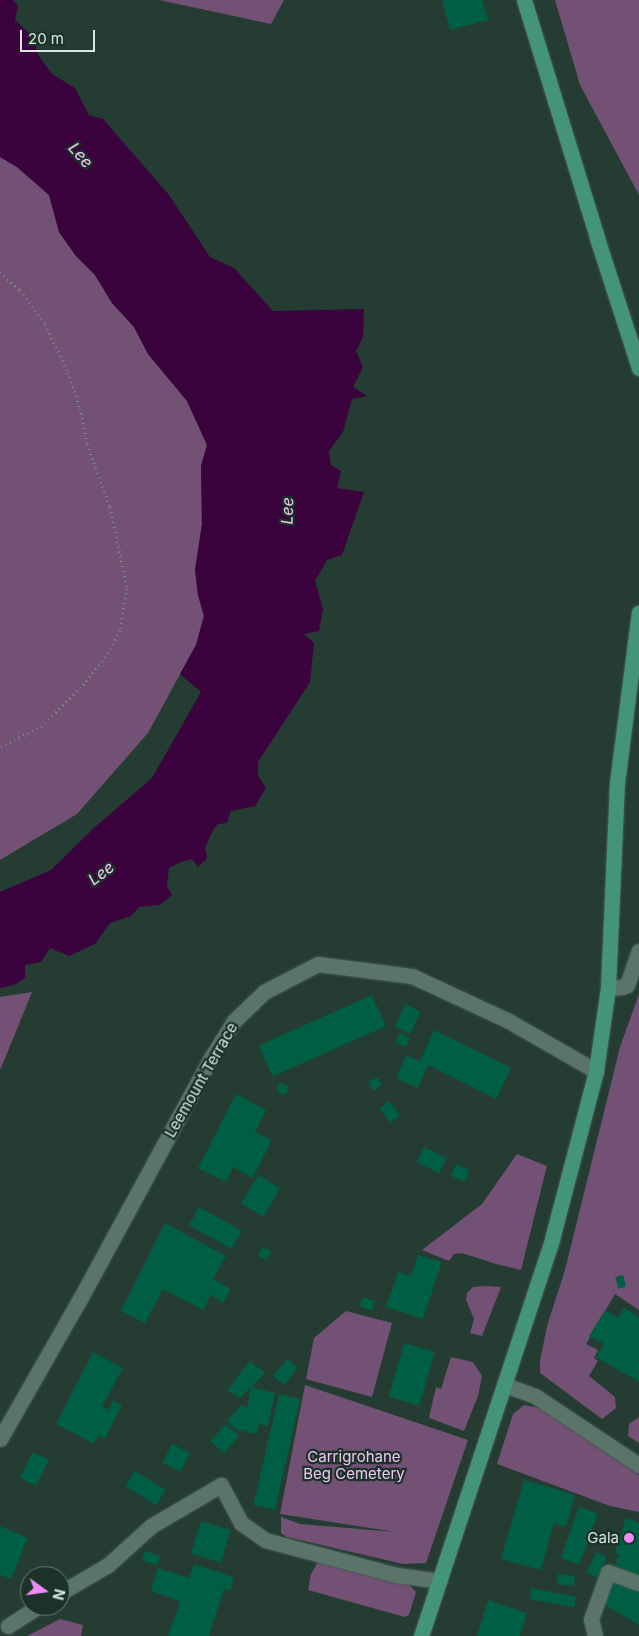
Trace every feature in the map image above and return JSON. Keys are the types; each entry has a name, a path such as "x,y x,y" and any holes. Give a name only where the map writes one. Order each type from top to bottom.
{"main road":[{"path":"524,0 639,368"},
{"path":"421,1636 552,1239 596,1071 608,988 617,783 639,612"}],"street":[{"path":"608,988 627,985 639,951"},
{"name":"Leemount Terrace","path":"0,1439 80,1299 209,1061 234,1021 264,992 318,964 412,976 507,1020 596,1071"},
{"path":"505,1385 535,1396 639,1465"},
{"path":"70,1587 108,1565 151,1526 221,1485 241,1523 265,1540 397,1575 440,1580"},
{"path":"594,1636 591,1619 608,1572 639,1583"},
{"path":"8,1626 24,1616"}],"path":[{"path":"0,272 20,290 45,324 68,372 80,408 87,444 110,507 127,588 120,630 109,653 82,687 42,726 0,747"}],"green space":[{"path":"159,0 284,0 271,24"},
{"path":"555,0 639,0 639,195 580,85"},
{"path":"0,157 17,167 49,195 59,232 76,256 95,275 112,303 134,327 148,354 187,401 207,445 201,466 202,524 195,570 198,595 204,616 196,645 148,733 77,814 0,860"},
{"path":"32,992 6,1056 0,1070 0,997"},
{"path":"639,994 639,1310 615,1294 586,1344 598,1350 594,1358 598,1361 589,1376 615,1397 616,1408 602,1419 540,1373 540,1361 547,1326 565,1270 620,1047"},
{"path":"517,1154 547,1166 521,1270 462,1253 454,1254 449,1261 422,1250 482,1204"},
{"path":"473,1287 501,1287 482,1336 470,1333 474,1319 466,1300 467,1293"},
{"path":"346,1311 392,1323 372,1397 306,1379 314,1338"},
{"path":"451,1357 473,1362 482,1376 478,1396 464,1431 429,1418 436,1387 441,1389"},
{"name":"Carrigrohane Beg Cemetery","path":"305,1385 468,1440 426,1563 403,1564 287,1537 281,1533 281,1517 300,1524 396,1532 280,1514"},
{"path":"524,1405 540,1408 639,1475 639,1512 610,1506 497,1464 513,1414"},
{"path":"639,1417 639,1443 628,1436 629,1424"},
{"path":"319,1560 406,1582 416,1592 409,1615 405,1617 308,1590 311,1574"},
{"path":"60,1619 83,1625 81,1636 27,1636"}],"water":[{"name":"Lee","path":"0,0 13,0 18,6 15,20 33,37 38,55 52,74 75,88 89,115 103,119 169,195 210,257 234,268 273,311 364,309 363,337 356,351 363,367 353,387 367,396 352,399 343,432 329,451 331,465 341,471 337,488 364,492 342,555 327,560 315,581 323,609 319,631 304,634 314,643 310,682 258,762 258,776 266,788 255,806 231,811 227,823 218,824 213,830 205,848 207,858 198,867 192,859 169,868 167,886 172,895 160,905 139,907 131,916 110,923 95,944 69,956 50,948 41,962 25,965 25,978 14,985 0,988 0,892 51,870 95,827 152,778 201,692 180,674 196,645 204,616 198,595 195,570 202,524 201,466 207,445 187,401 148,354 134,327 112,303 95,275 76,256 59,232 49,195 17,167 0,157"}],"building":[{"path":"442,0 482,0 488,20 450,30"},
{"path":"372,995 386,1026 273,1076 259,1045"},
{"path":"405,1004 421,1011 410,1034 395,1027"},
{"path":"434,1030 511,1068 496,1099 428,1065 418,1088 396,1078 406,1055 420,1061"},
{"path":"400,1033 410,1038 405,1047 395,1042"},
{"path":"378,1077 382,1085 373,1091 368,1082"},
{"path":"279,1083 289,1086 286,1095 276,1092"},
{"path":"236,1094 266,1110 255,1132 272,1140 253,1178 233,1167 226,1182 198,1168"},
{"path":"389,1101 400,1115 391,1123 380,1108"},
{"path":"424,1147 446,1158 439,1173 417,1162"},
{"path":"456,1164 470,1170 465,1182 451,1176"},
{"path":"258,1175 280,1188 263,1217 241,1203"},
{"path":"199,1207 242,1231 232,1249 189,1225"},
{"path":"165,1223 226,1256 213,1279 231,1289 223,1303 211,1295 203,1310 163,1289 145,1323 121,1311"},
{"path":"263,1247 271,1251 266,1260 258,1256"},
{"path":"418,1255 442,1262 423,1319 386,1307 398,1272 411,1276"},
{"path":"623,1275 626,1287 618,1289 615,1277"},
{"path":"363,1297 375,1301 372,1311 360,1307"},
{"path":"624,1308 639,1317 639,1382 596,1357 604,1344 589,1336 605,1310 618,1318"},
{"path":"404,1343 435,1352 419,1406 389,1397"},
{"path":"93,1352 123,1368 102,1406 109,1410 113,1400 122,1405 105,1439 98,1435 94,1444 56,1424"},
{"path":"287,1359 298,1368 284,1385 273,1376"},
{"path":"250,1361 265,1373 240,1398 227,1390"},
{"path":"251,1387 275,1393 268,1426 259,1424 257,1434 237,1430 227,1421 241,1405 247,1408"},
{"path":"279,1394 300,1399 275,1510 253,1505"},
{"path":"226,1424 239,1436 223,1453 210,1441"},
{"path":"172,1444 190,1453 180,1472 162,1463"},
{"path":"33,1452 49,1460 36,1486 20,1478"},
{"path":"135,1471 166,1490 156,1505 125,1486"},
{"path":"524,1480 575,1495 566,1527 554,1523 541,1570 501,1559"},
{"path":"579,1507 598,1514 579,1565 561,1558"},
{"path":"626,1518 639,1523 639,1625 601,1603 619,1555 615,1553"},
{"path":"201,1521 231,1530 221,1563 191,1554"},
{"path":"0,1526 28,1538 11,1579 0,1575"},
{"path":"145,1551 160,1556 157,1565 142,1561"},
{"path":"596,1552 607,1557 598,1578 587,1573"},
{"path":"194,1564 234,1577 230,1591 224,1589 209,1636 168,1636 180,1601 151,1591 158,1568 189,1578"},
{"path":"558,1574 575,1576 574,1586 557,1584"},
{"path":"531,1588 576,1597 574,1608 529,1599"},
{"path":"488,1600 527,1613 520,1636 477,1636"}],"place":[{"name":"Gala","path":"629,1538"}]}
